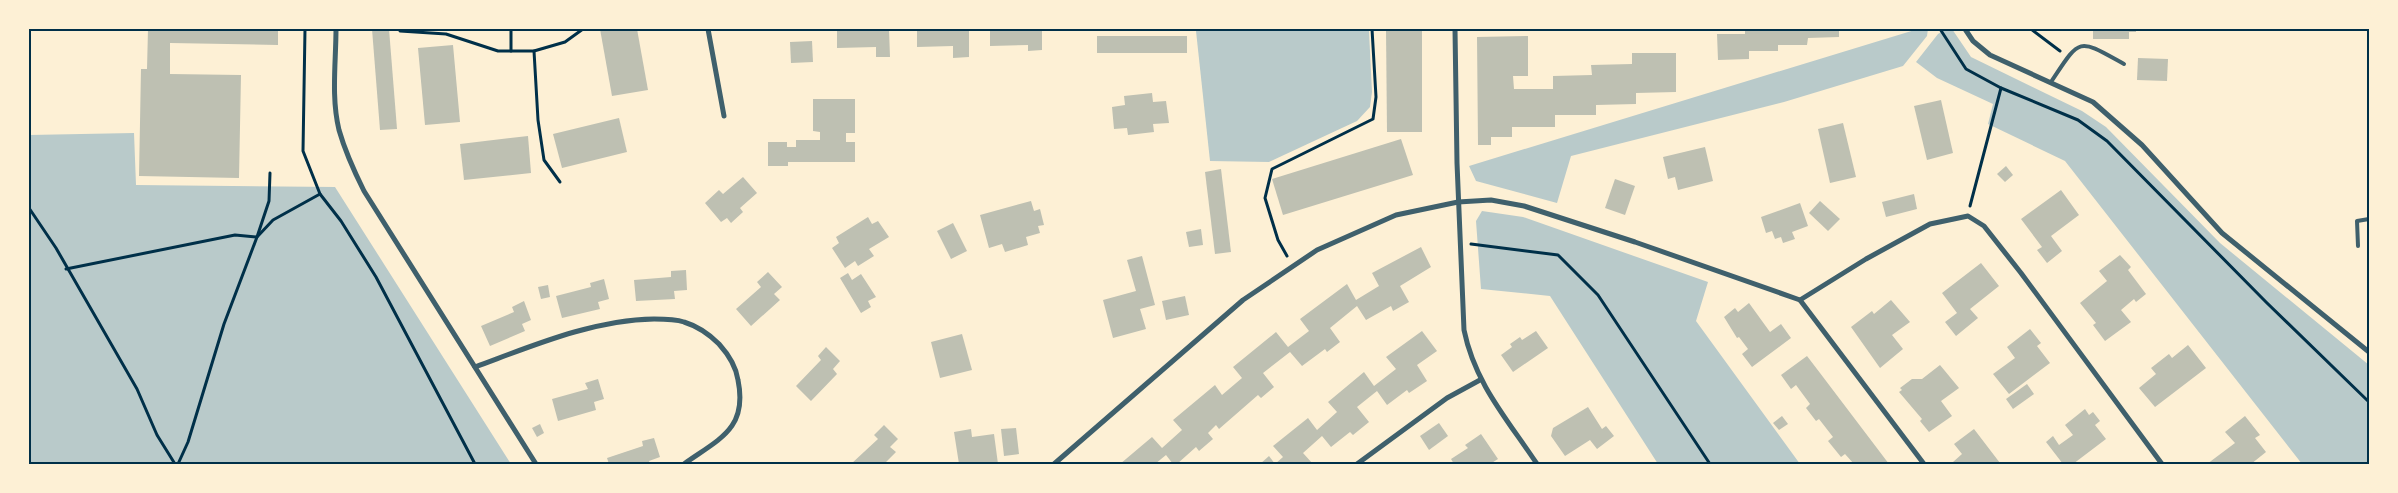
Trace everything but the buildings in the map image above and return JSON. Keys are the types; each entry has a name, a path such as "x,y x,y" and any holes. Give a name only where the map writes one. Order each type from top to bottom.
{"street":[{"path":"336,29 336,101 339,129 350,163 364,191 536,464"},
{"path":"708,29 724,116"},
{"path":"1454,29 1458,202 1464,330 1468,352 1480,380 1537,464"},
{"path":"1965,29 1973,41 1990,56 2051,82 2093,102 2104,110 2142,145 2222,233 2369,352"},
{"path":"1055,464 1243,300 1317,250 1396,215 1458,202 1491,200 1524,206 1635,242 1800,300 1924,464"},
{"path":"1800,300 1866,259 1930,224 1968,216 1984,226 2025,278 2162,464"},
{"path":"475,368 540,342 610,323 629,320 683,321 710,335 727,352 737,372 742,396 738,415 730,432 684,464"},
{"path":"1357,464 1447,398 1480,380"}],"lane":[{"path":"2051,82 2069,54 2079,46 2090,46 2124,64"},
{"path":"2358,246 2357,221 2369,219"}],"path":[{"path":"305,29 303,151 320,194 341,221 380,285 475,464"},
{"path":"511,29 511,51"},
{"path":"400,30 446,34 498,51 534,51 565,42 583,29"},
{"path":"1293,265 1278,240 1265,198 1272,169 1373,119 1376,97 1372,29"},
{"path":"1940,29 1966,69 2001,88 2078,120 2107,141 2267,303 2369,402"},
{"path":"2031,29 2062,53 2062,65"},
{"path":"534,51 538,120 544,160 560,182"},
{"path":"1968,216 2001,88"},
{"path":"29,208 56,248 66,269 137,389 157,435 177,464 188,442 224,324 269,201 270,173"},
{"path":"257,237 273,220 320,194"},
{"path":"66,269 235,235 257,237"},
{"path":"1461,242 1558,255 1598,295 1710,464"}],"shaded area":[{"path":"1918,29 1928,29 1927,36 1903,66 1784,102 1571,156 1557,203 1476,181 1469,166"},
{"path":"1946,29 1952,29 1971,57 2082,111 2106,127 2220,243 2369,365 2369,464 2302,464 2065,161 1988,124 1993,104 1937,78 1916,62 1938,34"},
{"path":"1196,31 1369,31 1372,92 1370,107 1357,121 1269,162 1210,161"},
{"path":"134,133 136,185 335,187 511,464 29,464 29,135"},
{"path":"1482,211 1523,217 1708,282 1696,321 1800,464 1658,464 1550,296 1481,289 1476,221"}]}
